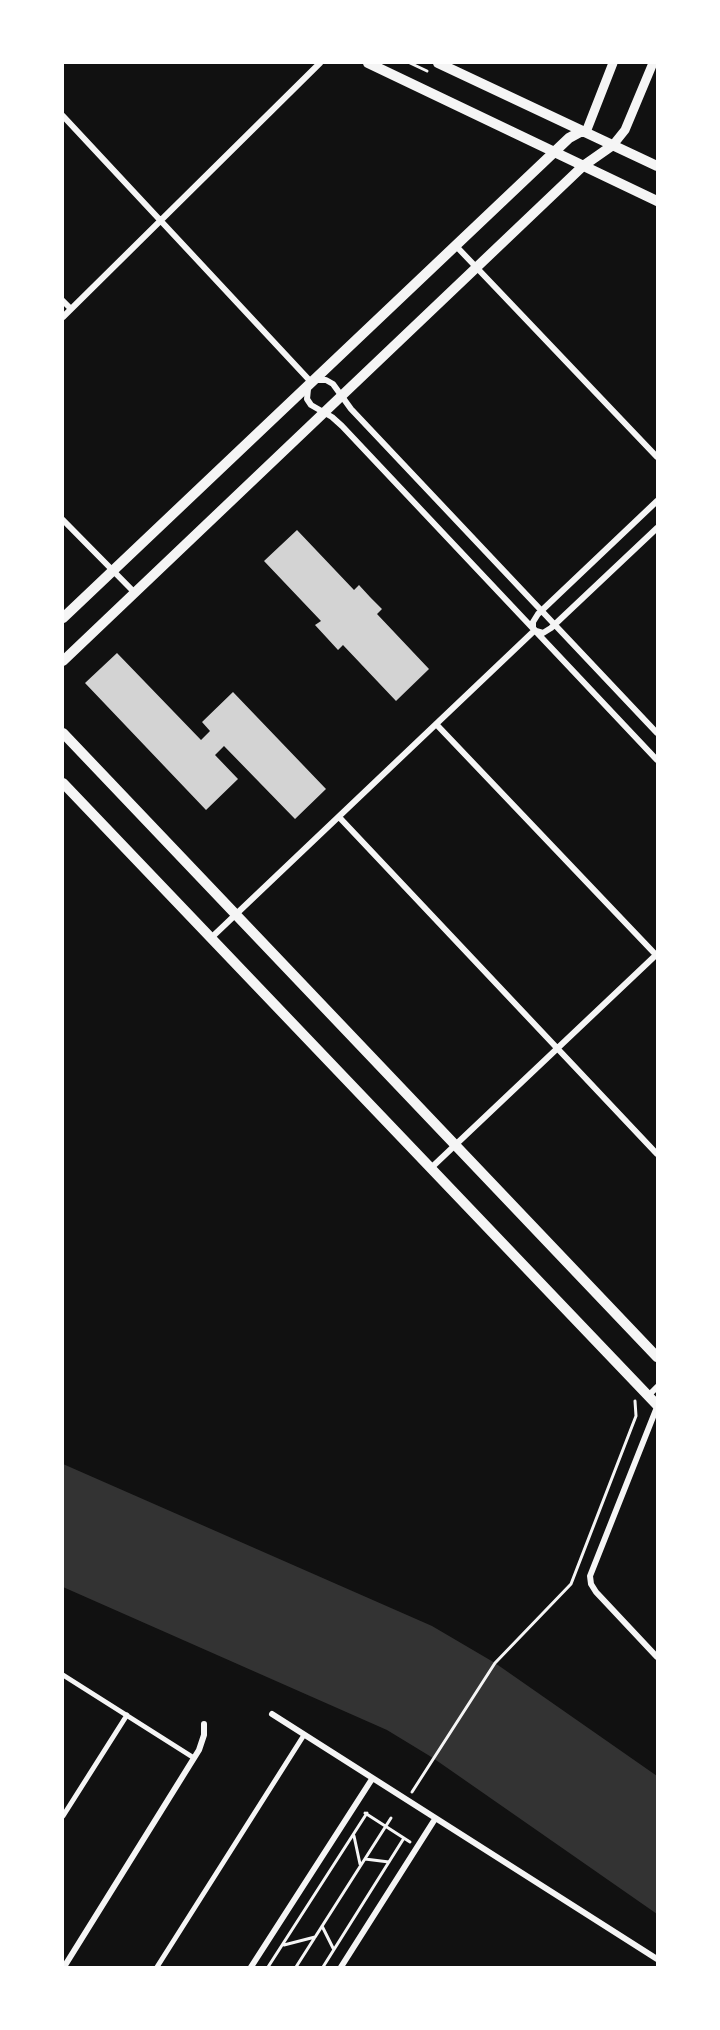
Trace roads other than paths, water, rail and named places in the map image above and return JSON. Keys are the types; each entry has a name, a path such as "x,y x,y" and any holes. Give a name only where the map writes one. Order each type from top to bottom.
{"main road":[{"path":"368,63 555,153 586,164 657,201"},
{"path":"438,63 657,166"},
{"path":"63,618 573,135 579,132 587,133 594,140 596,147 586,164"},
{"path":"63,662 586,164 613,145"},
{"path":"63,733 657,1357"},
{"path":"63,783 657,1406"}],"street":[{"path":"63,317 320,63"},
{"path":"587,133 613,63"},
{"path":"613,145 625,130 652,63"},
{"path":"63,116 312,383"},
{"path":"456,246 657,457"},
{"path":"63,301 71,309"},
{"path":"657,733 355,414 333,384 319,379 312,383 307,391 308,401 342,426 657,760"},
{"path":"535,630 533,622 542,611 657,501"},
{"path":"63,520 135,593"},
{"path":"535,630 543,633 555,625 657,528"},
{"path":"211,938 535,630"},
{"path":"430,1168 656,955 436,724"},
{"path":"339,817 657,1154"},
{"path":"648,1395 657,1387"},
{"path":"657,1406 592,1567 590,1580 596,1592 657,1657"},
{"path":"63,1675 194,1758"},
{"path":"272,1714 657,1959"},
{"path":"63,1816 127,1715"},
{"path":"64,1967 194,1758 203,1740 204,1724"},
{"path":"157,1967 304,1735"},
{"path":"251,1967 372,1779"},
{"path":"341,1967 435,1819"}]}
